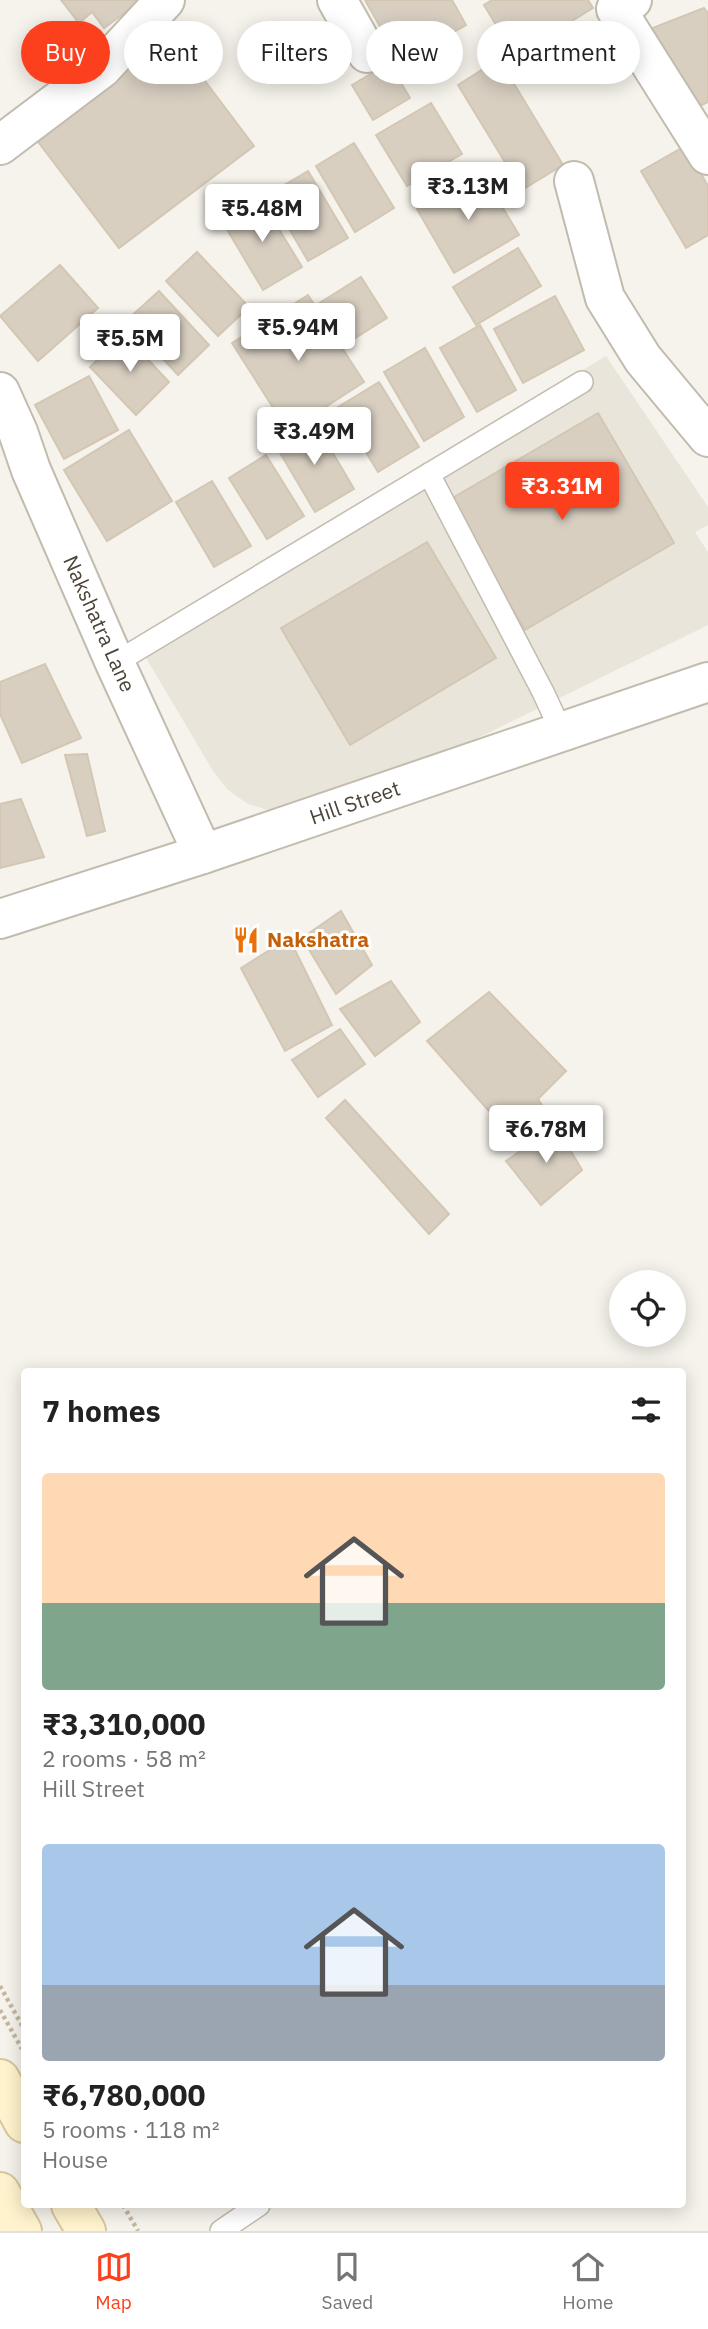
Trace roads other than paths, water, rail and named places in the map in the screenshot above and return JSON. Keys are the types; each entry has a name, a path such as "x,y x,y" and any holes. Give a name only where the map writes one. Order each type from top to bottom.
{"main road":[{"path":"0,2080 21,2118"},
{"path":"0,2192 22,2231"},
{"path":"73,2208 86,2231"}],"street":[{"path":"0,145 102,68 165,0"},
{"path":"337,0 366,51"},
{"path":"632,0 616,9 708,155"},
{"path":"574,181 605,298 643,359 708,437"},
{"name":"Nakshatra Lane","path":"0,392 18,432 30,470 203,854"},
{"name":"Hill Street","path":"0,919 203,854 708,682"}],"lane":[{"path":"115,663 582,382"},
{"path":"429,474 562,733"},
{"path":"221,2231 255,2208"}],"place":[{"name":"Nakshatra","path":"246,940"}]}
